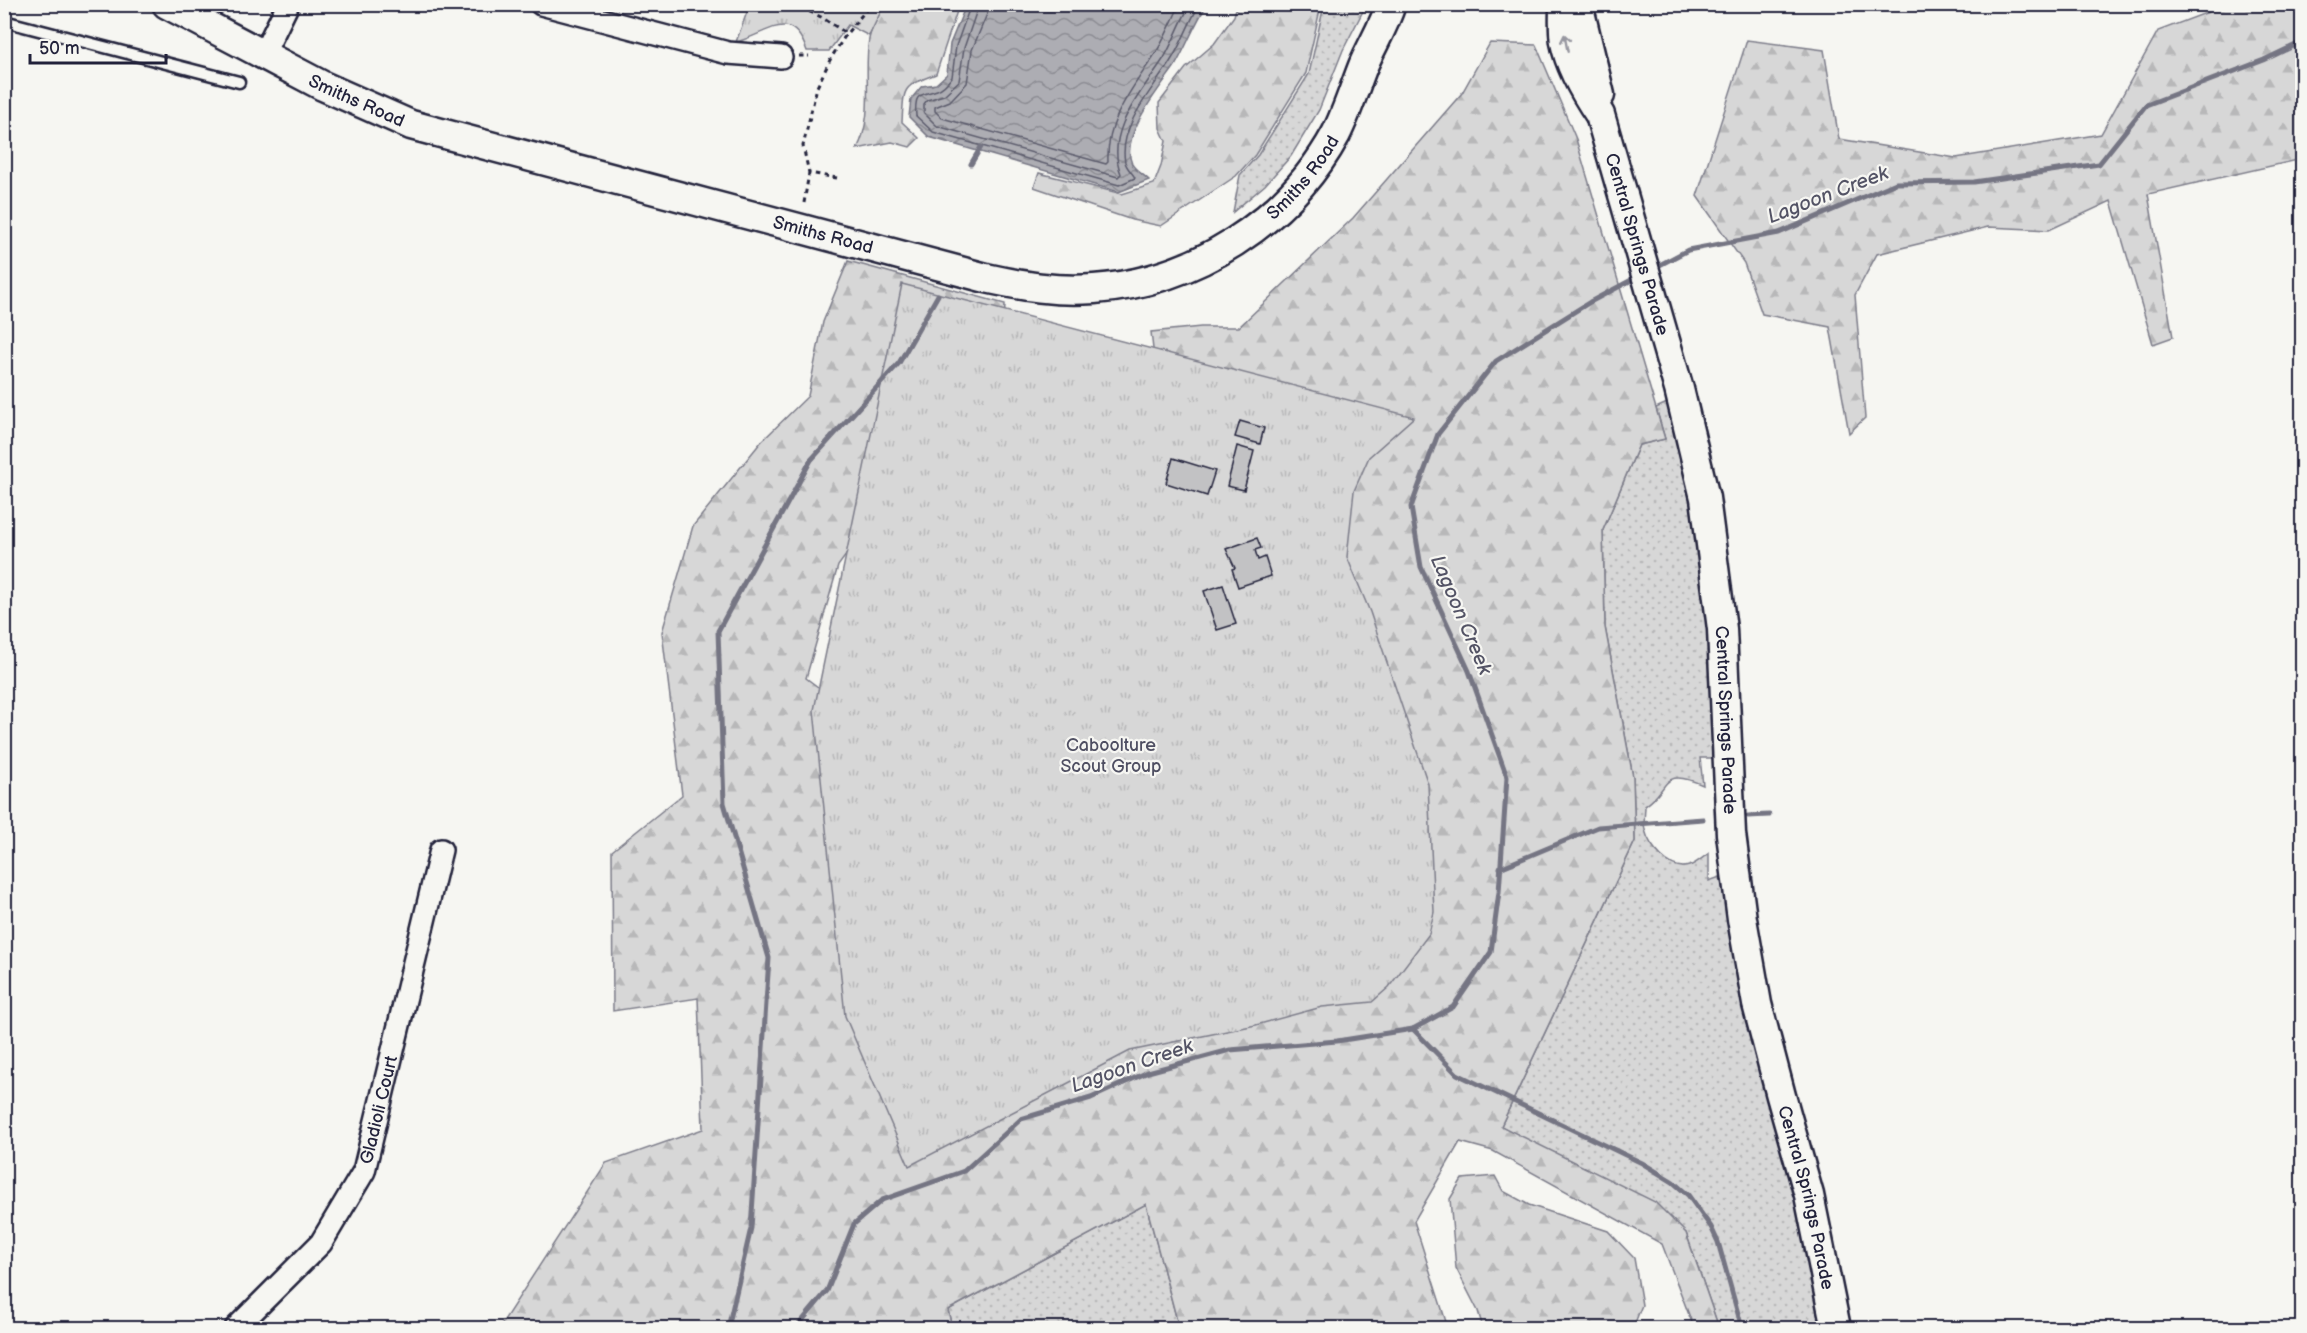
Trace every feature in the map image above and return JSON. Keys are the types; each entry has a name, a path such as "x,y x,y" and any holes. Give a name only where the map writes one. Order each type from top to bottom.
{"street":[{"name":"Smiths Road","path":"167,4 323,86 411,125 986,278 1042,288 1092,289 1140,282 1184,269 1231,244 1282,205 1314,168 1336,133 1362,68 1394,10"},
{"path":"263,55 288,4"},
{"path":"541,4 728,53 782,57"},
{"name":"Central Springs Parade","path":"1564,4 1563,26 1570,60 1600,115"},
{"name":"Central Springs Parade","path":"1578,4 1600,97 1600,115 1687,420 1712,542 1725,668 1731,834 1747,949 1768,1050 1809,1195 1836,1329"},
{"name":"Gladioli Court","path":"236,1329 321,1243 364,1171 441,850"}],"lane":[{"path":"4,21 239,82"}],"path":[{"path":"793,4 847,33"},
{"path":"804,203 809,173 803,146 817,87 831,58 847,33 871,4"},
{"path":"809,173 837,178"}],"green space":[{"path":"750,4 884,5 869,36 848,25 829,51 807,51 801,37 794,29 786,26 736,42"},
{"path":"884,5 959,5 936,74 911,85 905,94 902,122 919,138 910,147 892,142 857,149 866,123 869,39"},
{"path":"1237,5 1321,5 1306,73 1255,155 1236,176 1161,226 1132,220 1034,187 1039,173 1122,194 1154,184 1161,166 1166,141 1160,128 1159,103 1186,68 1214,44 1234,16"},
{"path":"1324,5 1366,5 1343,50 1319,110 1291,156 1265,185 1233,212 1240,175 1258,155 1309,74"},
{"path":"2227,5 2302,5 2302,159 2148,194 2173,337 2153,344 2111,201 2049,230 1988,227 1877,254 1855,295 1865,418 1849,433 1830,327 1762,314 1744,263 1697,196 1747,40 1824,50 1839,139 1956,158 2101,134 2158,31"},
{"path":"1490,43 1536,45 1576,139 1665,439 1639,445 1603,530 1605,627 1633,777 1635,841 1501,1126 1655,1202 1686,1233 1719,1328 1694,1328 1662,1244 1493,1151 1460,1142 1414,1221 1448,1328 1179,1328 1146,1204 948,1310 952,1328 499,1328 606,1163 703,1129 698,998 613,1011 612,851 682,795 662,632 693,526 761,442 808,396 823,322 848,261 1005,304 1004,327 941,425 838,566 806,678 878,732 1156,374 1151,332 1201,327 1239,327 1353,218 1462,93"},
{"name":"Caboolture Scout Group","path":"902,284 1414,417 1369,457 1354,491 1347,557 1370,612 1428,784 1434,912 1429,934 1389,987 1372,1002 1322,1007 1256,1025 1130,1051 909,1166 845,1016 814,710"},
{"path":"1667,403 1674,420 1697,534 1707,605 1714,748 1712,758 1700,758 1703,785 1679,778 1668,782 1645,806 1644,827 1651,843 1668,861 1682,867 1689,866 1709,853 1709,881 1720,877 1796,1196 1822,1328 1719,1328 1686,1233 1501,1126 1635,841 1633,777 1605,627 1603,530 1639,445 1665,439 1656,408"},
{"path":"1495,1176 1503,1191 1529,1205 1608,1231 1634,1258 1642,1305 1633,1328 1483,1328 1478,1311 1456,1268 1450,1199 1462,1179"},
{"path":"1146,1204 1179,1328 952,1328 948,1310"}],"water":[{"path":"966,5 1207,5 1175,66 1143,113 1131,140 1132,164 1149,180 1119,192 929,137 909,117 911,99 922,86 936,84 947,74 950,44"}],"building":[{"path":"1240,421 1264,428 1260,444 1235,437"},
{"path":"1237,446 1254,451 1244,490 1227,486"},
{"path":"1173,458 1215,471 1207,496 1166,483"},
{"path":"1257,538 1261,548 1255,550 1258,560 1265,557 1271,576 1238,587 1232,569 1235,568 1226,549"},
{"path":"1223,585 1236,624 1217,630 1204,591"}],"waterway":[{"name":"Lagoon Creek","path":"1652,269 1688,250 1779,233 1896,183 1974,182 2099,164 2146,105 2264,60 2302,42"},
{"path":"971,164 981,147"},
{"name":"Lagoon Creek","path":"796,1328 827,1291 854,1224 882,1200 964,1171 1021,1119 1091,1098 1148,1072 1230,1050 1337,1041 1413,1029 1453,1007 1491,952 1499,892 1507,777 1469,671 1421,567 1411,507 1438,434 1496,361 1590,302 1639,276"},
{"path":"728,1328 751,1228 769,958 724,803 718,631 811,460 899,363 938,295"},
{"path":"1748,816 1769,815"},
{"path":"1500,868 1598,827 1703,819"},
{"path":"1413,1029 1457,1074 1642,1163 1673,1182 1688,1195 1711,1227 1718,1242 1742,1328"}]}
